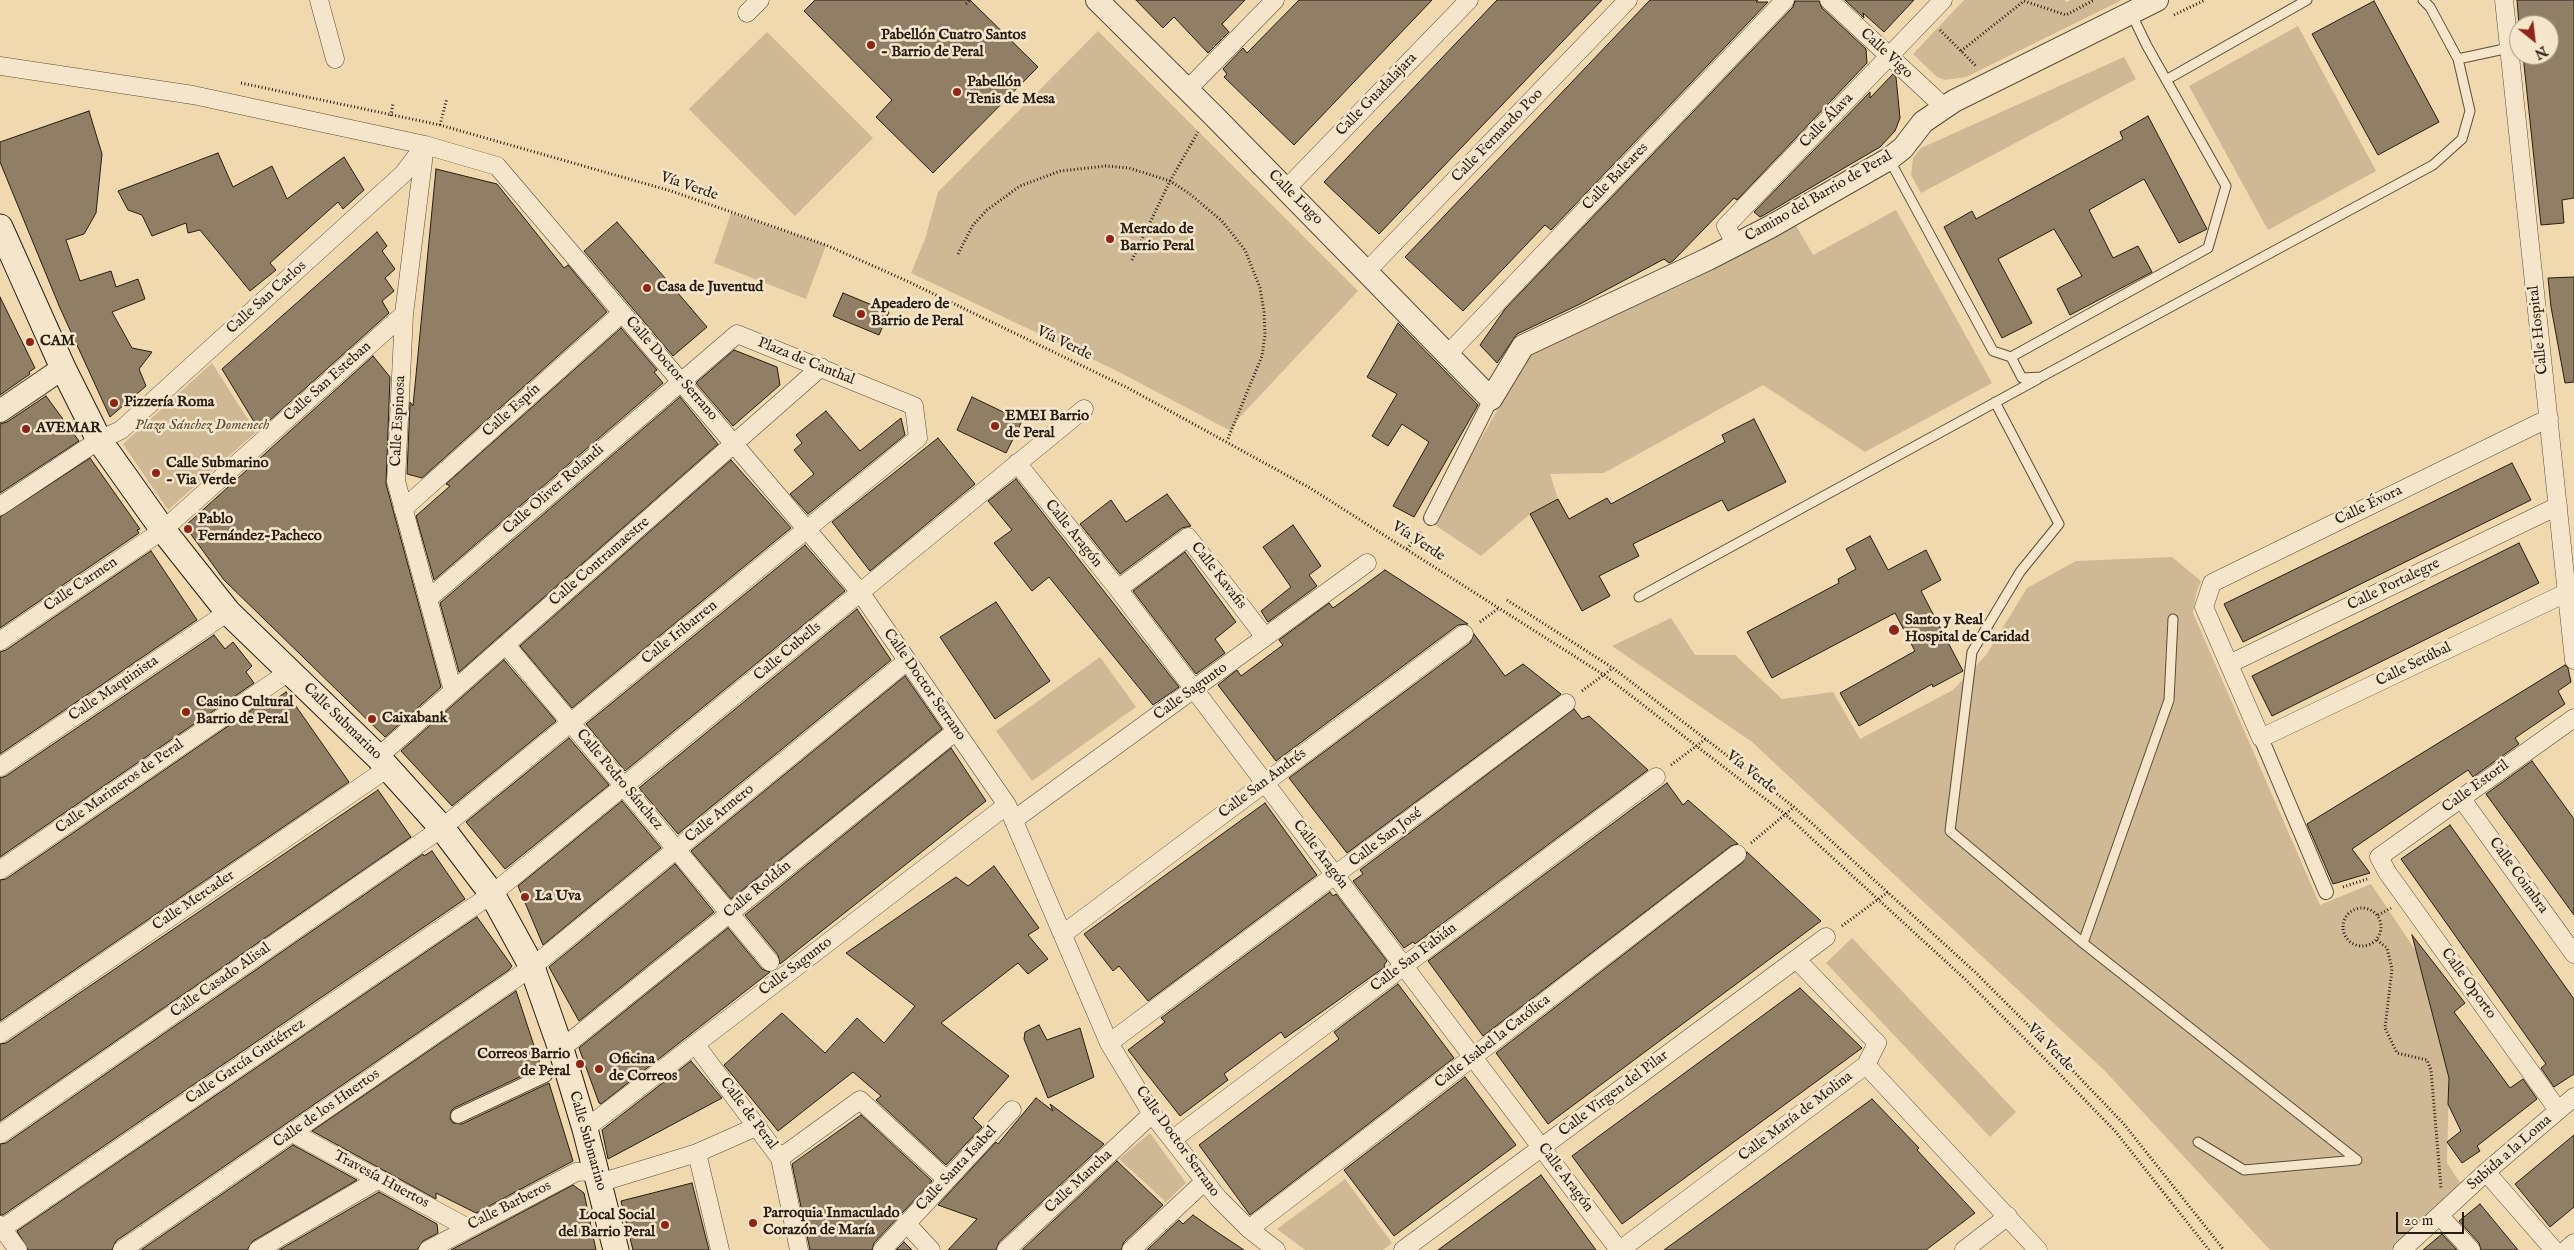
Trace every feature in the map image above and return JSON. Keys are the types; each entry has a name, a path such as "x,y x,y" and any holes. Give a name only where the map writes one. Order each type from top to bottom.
{"main road":[{"name":"Calle Submarino","path":"2,236 63,368 99,440 162,530 228,612 383,762 442,828 492,894 532,966 561,1049 598,1177 616,1250"}],"street":[{"path":"318,0 335,59"},
{"path":"748,13 760,0"},
{"name":"Calle Lugo","path":"1097,0 1188,89 1492,399"},
{"path":"1188,89 1275,0"},
{"name":"Calle Guadalajara","path":"1286,189 1468,0"},
{"name":"Calle Fernando Poo","path":"1367,271 1628,0"},
{"name":"Calle Baleares","path":"1447,354 1785,0"},
{"name":"Calle Vigo","path":"1829,0 1944,107"},
{"name":"Calle Álava","path":"1736,245 1726,226 1944,0"},
{"name":"Camino del Barrio de Peral","path":"1492,399 1523,346 1736,245 1889,159 1903,148 1924,122 1944,107 2157,0"},
{"name":"Calle Hospital","path":"2504,0 2509,48"},
{"name":"Calle Hospital","path":"2511,65 2574,660"},
{"path":"0,66 193,95 425,145"},
{"name":"Calle Doctor Serrano","path":"425,145 497,166 860,592 1011,812 1109,1043 1152,1114 1218,1198 1249,1229 1276,1250"},
{"name":"Calle Espinosa","path":"425,145 404,314 396,481 453,691"},
{"name":"Calle San Carlos","path":"0,506 99,440 120,430 403,174 425,145"},
{"name":"Calle Espín","path":"403,509 622,313"},
{"name":"Calle San Esteban","path":"162,530 404,314"},
{"name":"Plaza de Canthal","path":"680,381 737,334 914,406 918,438"},
{"name":"Calle Contramaestre","path":"383,762 453,691 821,367"},
{"path":"0,411 63,368"},
{"name":"Calle Oliver Rolandi","path":"428,599 680,381"},
{"path":"1431,518 1492,399"},
{"name":"Calle Cubells","path":"492,894 1084,409"},
{"name":"Calle Évora","path":"2229,664 2204,607 2212,583 2549,418"},
{"name":"Calle Iribarren","path":"442,828 918,438"},
{"name":"Calle Aragón","path":"1017,463 1118,590 1620,1250"},
{"name":"Calle Portalegre","path":"2229,664 2558,506"},
{"name":"Calle Carmen","path":"0,641 162,530"},
{"name":"Calle Kavafis","path":"1118,590 1188,537 1265,637"},
{"name":"Calle Sagunto","path":"584,1129 695,1044 1011,812 1194,690 1367,563"},
{"name":"Calle Setúbal","path":"2261,738 2568,592"},
{"name":"Calle Maquinista","path":"0,767 228,612"},
{"name":"Calle San Andrés","path":"1063,934 1464,634"},
{"name":"Calle Pedro Sánchez","path":"506,644 770,962"},
{"name":"Calle Armero","path":"532,966 907,661"},
{"path":"2229,664 2326,892"},
{"name":"Calle Marineros de Peral","path":"0,870 290,671"},
{"name":"Calle San José","path":"1109,1043 1566,704"},
{"name":"Calle Estoril","path":"2383,864 2461,798 2574,718"},
{"name":"Calle Roldán","path":"561,1049 956,731"},
{"name":"Calle Mercader","path":"0,1034 383,762"},
{"name":"Calle San Fabián","path":"1173,1139 1656,777"},
{"name":"Calle Coimbra","path":"2461,798 2574,954"},
{"name":"Calle Casado Alisal","path":"0,1134 442,828"},
{"name":"Calle Isabel la Católica","path":"1249,1229 1737,854"},
{"name":"Calle Oporto","path":"2383,864 2558,1110"},
{"name":"Calle García Gutiérrez","path":"1,1228 492,894"},
{"name":"Calle Virgen del Pilar","path":"1402,1250 1826,937"},
{"path":"1796,959 1877,1043 1866,1065"},
{"name":"Calle de los Huertos","path":"122,1250 532,966"},
{"name":"Calle de Peral","path":"695,1044 780,1158 799,1250"},
{"name":"Calle María de Molina","path":"1620,1250 1866,1065 2038,1250"},
{"path":"458,1116 545,1075"},
{"name":"Subida a la Loma","path":"2402,1250 2486,1172 2574,1097"},
{"path":"780,1158 860,1100 947,1180"},
{"name":"Calle Santa Isabel","path":"882,1250 1012,1110"},
{"name":"Calle Mancha","path":"1006,1250 1152,1114"},
{"name":"Calle Barberos","path":"428,1250 576,1172 598,1177 697,1153 758,1126"},
{"name":"Travesía Huertos","path":"293,1133 468,1228"},
{"path":"697,1153 720,1250"},
{"path":"2486,1172 2554,1250"},
{"path":"258,1250 379,1179"},
{"path":"1131,1250 1205,1181"},
{"path":"2446,1211 2471,1250"},
{"path":"1964,1250 2008,1216"},
{"path":"906,1223 931,1250"},
{"path":"1,1228 18,1250"},
{"path":"2566,1250 2574,1243"}],"lane":[{"path":"2166,80 2307,0"},
{"path":"1638,597 2434,165 2462,139 2470,111 2458,59 2430,7 2423,0"},
{"path":"2011,358 2208,248 2226,186 2166,80 2131,13"},
{"path":"2458,59 2509,48"},
{"path":"1889,159 1993,351 2011,358 2022,378 2041,377"},
{"path":"1995,402 2058,524 2020,572 1972,652 1950,831 2082,943 2357,1160 2244,1170 2198,1142"},
{"path":"2082,943 2169,700 2173,619"}],"path":[{"path":"966,4 970,0"},
{"path":"1961,51 2024,0 2066,15 2094,0"},
{"path":"1931,34 1938,28 1980,70"},
{"name":"Vía Verde","path":"447,98 440,125 671,192 826,245 1026,338 1128,388 1318,493 1604,675 1785,814 1966,980 2115,1132 2209,1250"},
{"path":"1132,260 1170,181 1197,132"},
{"path":"958,254 973,225 987,210 1020,186 1040,177 1080,168 1106,166 1129,168 1170,181 1205,206 1234,234 1245,250 1260,288 1265,336 1262,356 1227,441"},
{"name":"Vía Verde","path":"1507,600 1613,668 1707,738 1794,807 1888,892 1975,972 2123,1123 2224,1250"},
{"path":"1464,634 1499,608"},
{"path":"1566,704 1613,668"},
{"path":"1656,777 1707,738"},
{"path":"1737,854 1794,807"},
{"path":"2326,892 2383,864"},
{"path":"1826,937 1888,892"},
{"path":"2364,907 2374,911 2378,915 2382,928 2377,940 2365,946 2353,944 2348,940 2343,928 2347,915 2356,908 2364,907"},
{"path":"2377,940 2387,948 2392,969 2385,1028 2397,1053 2427,1060 2432,1070 2441,1187 2446,1211"}],"green space":[{"path":"1964,0 2064,0 2067,2 2070,0 2122,0 1966,77 1945,80 1937,77 1913,54"},
{"path":"2298,26 2376,171 2268,230 2189,86"},
{"name":"Mercado de Barrio Peral","path":"1098,31 1358,291 1238,419 1231,431 1115,370 911,273 925,239 938,192"},
{"path":"767,32 873,138 795,216 689,109"},
{"path":"2124,57 2136,79 1921,193 1911,175 1913,158 1921,148"},
{"path":"1896,210 1992,383 1865,452 1763,385 1604,473 1550,474 1558,499 1530,514 1481,556 1432,523 1528,357 1537,350 1686,283 1794,222 1813,255"},
{"path":"731,213 826,245 806,299 714,263"},
{"name":"Plaza Sánchez Domenech","path":"212,363 256,432 168,510 123,444"},
{"path":"2172,557 2201,581 2196,594 2193,613 2320,905 2371,884 2416,951 2449,1078 2447,1163 2463,1187 2391,1250 2270,1250 2105,1071 1752,742 1612,646 1671,618 1695,655 1735,655 1782,699 1833,692 1860,739 1953,690 1986,655 2027,588 2076,561"},
{"path":"1100,657 1136,707 1032,781 996,731"},
{"path":"1852,938 2016,1112 1990,1137 1826,963"},
{"path":"1150,1133 1186,1183 1166,1202 1119,1159"},
{"path":"1345,1179 1392,1243 1383,1250 1305,1250 1277,1229"}],"building":[{"path":"815,0 970,0 1038,67 933,173 876,117 892,100 804,11"},
{"path":"1136,0 1245,0 1222,24 1229,32 1208,53 1174,17 1163,28"},
{"path":"1299,0 1432,0 1294,145 1224,77 1227,74 1223,69 1243,48 1247,53"},
{"path":"1497,0 1602,0 1379,234 1324,182"},
{"path":"1650,0 1758,0 1756,2 1768,2 1551,230 1545,225 1463,311 1405,257"},
{"path":"1845,0 1914,0 1884,32 1863,13 1864,18"},
{"path":"2517,0 2574,0 2574,198 2562,200 2564,223 2541,225 2524,65 2559,65 2559,15 2518,15"},
{"path":"1795,1 1819,1 1822,8 1866,49 1867,63 1737,200 1734,198 1673,261 1669,263 1664,259 1580,304 1517,334 1497,363 1480,345 1505,309 1793,7"},
{"path":"2374,1 2439,122 2378,155 2312,34"},
{"path":"1893,74 1896,77 1900,118 1895,131 1880,147 1764,215 1760,217 1754,212 1870,92 1870,98"},
{"path":"89,111 102,154 96,213 84,234 66,240 80,281 111,271 116,287 138,279 145,299 112,312 132,348 152,352 139,369 146,386 110,417 60,308 0,162 0,142"},
{"path":"2148,116 2207,229 2179,243 2144,179 2089,210 2113,258 2138,246 2152,272 2070,315 2057,289 2082,276 2054,229 1998,259 2032,323 2002,338 1944,227 1972,211 1976,219 2123,139 2120,132"},
{"path":"218,153 233,187 272,166 287,199 344,157 364,190 343,209 338,202 270,263 276,270 250,291 200,230 188,233 186,223 152,236 142,215 128,210 118,191"},
{"path":"436,169 497,184 564,268 568,265 607,312 422,478 407,474 410,402 413,406"},
{"name":"Casa de Juventud","path":"617,222 707,327 673,356 584,251"},
{"path":"377,232 387,246 382,251 395,269 385,278 394,291 382,301 389,313 259,430 222,369"},
{"path":"2574,277 2574,382 2565,383 2551,307 2548,278"},
{"name":"Apeadero de Barrio de Peral","path":"843,293 889,312 879,335 833,316"},
{"path":"0,297 35,368 29,372 30,374 0,395"},
{"path":"1398,323 1478,405 1414,517 1393,506 1429,442 1402,424 1388,446 1372,436 1397,394 1367,377"},
{"path":"621,328 657,370 654,372 663,383 434,580 416,516 450,486 446,484"},
{"path":"734,350 777,367 780,385 733,426 696,383"},
{"path":"373,356 390,377 386,484 441,687 385,737 224,580 185,526"},
{"path":"46,396 79,441 0,493 0,424 7,422"},
{"path":"680,397 718,444 459,672 440,603"},
{"path":"972,397 1022,421 1006,453 957,430"},
{"path":"826,411 860,451 901,418 905,435 808,514 790,494 814,474 794,450 802,443 796,435"},
{"path":"1754,419 1786,482 1728,511 1722,500 1633,544 1639,556 1599,576 1610,596 1582,611 1530,514 1558,499 1569,519 1607,498 1611,504 1725,442 1722,435"},
{"path":"938,438 975,484 870,571 832,522"},
{"path":"90,458 140,529 137,530 139,533 0,628 0,517"},
{"path":"731,460 791,528 572,708 520,646"},
{"path":"2512,463 2531,500 2243,642 2224,604"},
{"path":"1016,479 1179,687 1153,705 1049,577 1032,591 994,543 1012,530 988,501"},
{"path":"1167,494 1191,526 1182,528 1120,574 1080,524 1111,500 1126,522"},
{"path":"1293,525 1321,566 1309,575 1317,586 1268,622 1261,611 1291,587 1263,547"},
{"path":"1870,536 1888,570 1926,550 1941,580 1921,591 1963,671 1933,687 1932,684 1859,726 1840,693 1915,651 1895,613 1772,678 1747,632 1839,583 1838,579 1856,569 1846,549"},
{"path":"2519,543 2539,583 2272,716 2252,676"},
{"path":"805,545 845,591 625,771 586,724"},
{"path":"151,551 197,620 0,754 0,652 6,650"},
{"path":"1185,552 1236,622 1215,639 1225,653 1196,674 1133,591"},
{"path":"1385,570 1468,624 1458,625 1276,761 1218,685 1237,670 1241,676 1283,645 1279,640 1329,603 1333,608"},
{"path":"996,602 1050,681 995,719 940,637"},
{"path":"857,609 891,660 678,834 639,788"},
{"path":"1474,634 1505,676 1523,664 1561,694 1347,853 1289,778 1470,643"},
{"path":"214,635 225,649 233,642 252,666 246,672 254,683 0,857 0,778 6,776"},
{"path":"504,660 556,721 452,806 401,751"},
{"path":"2565,665 2568,668 2571,682 2558,691 2565,704 2515,738 2519,744 2473,777 2468,770 2352,849 2370,873 2333,884 2307,824"},
{"path":"905,676 942,729 731,899 691,851"},
{"path":"286,692 349,782 0,1021 0,880 6,879 266,700 269,704"},
{"path":"1574,709 1582,719 1589,716 1648,770 1415,944 1413,942 1404,948 1353,881 1363,874 1360,870"},
{"path":"569,738 609,785 505,869 466,822"},
{"path":"951,748 986,801 780,964 778,955 745,915"},
{"path":"2532,761 2574,819 2574,915 2486,794"},
{"path":"1667,783 1683,805 1688,800 1738,844 1731,846 1483,1036 1428,961"},
{"path":"378,790 411,837 0,1121 0,1044 6,1043"},
{"path":"622,801 661,848 543,945 518,886"},
{"path":"1265,803 1317,875 1148,1001 1119,966 1113,971 1084,934"},
{"path":"2450,825 2574,999 2574,1074 2554,1087 2541,1068 2546,1064 2401,859"},
{"path":"432,851 465,899 3,1215 0,1215 0,1144 6,1143 423,854 424,856"},
{"path":"1747,852 1821,921 1548,1124 1496,1053 1743,862"},
{"path":"675,864 714,912 579,1021 549,967"},
{"path":"994,866 1039,928 1028,935 1048,959 1028,974 1018,963 941,1023 1009,1076 973,1118 982,1127 946,1165 876,1100 881,1096 853,1072 778,1131 724,1065 782,1013 825,1053 857,1018 884,1043 915,1006 846,953 956,877 968,886"},
{"path":"1330,892 1333,896 1336,894 1387,961 1384,965 1385,967 1285,1038 1281,1032 1224,1074 1228,1080 1180,1116 1128,1050 1165,1022 1161,1018"},
{"path":"477,917 512,966 509,970 116,1241 112,1250 28,1250 17,1231"},
{"path":"728,928 762,969 770,972 601,1104 599,1103 579,1048"},
{"path":"2412,935 2465,1003 2454,1012 2510,1088 2523,1079 2537,1099 2477,1146 2480,1151 2462,1163 2447,1142 2461,1131 2448,1104 2449,1078"},
{"path":"1398,984 1454,1058 1250,1215 1199,1145 1339,1039 1334,1032"},
{"path":"1800,988 1862,1048 1622,1224 1572,1156"},
{"path":"516,991 541,1067 454,1108 451,1111 450,1119 453,1123 462,1124 549,1083 573,1161 476,1213 436,1193 436,1199 312,1131"},
{"path":"1039,1025 1047,1040 1080,1028 1094,1077 1048,1098 1024,1039 1025,1032"},
{"path":"691,1061 722,1098 608,1159 602,1130"},
{"path":"1465,1077 1516,1145 1394,1236 1344,1170"},
{"path":"1036,1098 1053,1111 1050,1104 1104,1144 999,1242 996,1250 948,1250 977,1219 938,1205 996,1142 998,1144"},
{"path":"1872,1099 1919,1148 1917,1150 1975,1213 1926,1250 1664,1250"},
{"path":"861,1115 932,1181 874,1243 872,1250 810,1250 792,1164"},
{"path":"2574,1135 2574,1207 2550,1227 2515,1184"},
{"path":"293,1145 357,1180 253,1241 247,1250 141,1250"},
{"path":"1117,1161 1163,1205 1124,1242 1121,1250 1022,1250"},
{"path":"1541,1175 1596,1250 1438,1250"},
{"name":"Local Social del Barrio Peral","path":"692,1183 709,1250 633,1250 621,1201"},
{"path":"573,1185 584,1193 596,1250 451,1250"},
{"path":"379,1192 437,1224 438,1233 423,1241 417,1250 279,1250"},
{"path":"2480,1204 2518,1250 2481,1250 2479,1243 2459,1221"},
{"path":"1193,1215 1244,1250 1147,1250 1179,1220 1183,1224"},
{"path":"2442,1234 2457,1250 2423,1250"},
{"path":"904,1242 912,1250 896,1250"}],"place":[{"name":"Pabellón Cuatro Santos - Barrio de Peral","path":"871,45"},
{"name":"Pabellón Tenis de Mesa","path":"957,92"},
{"name":"Mercado de Barrio Peral","path":"1110,239"},
{"name":"Casa de Juventud","path":"647,288"},
{"name":"Apeadero de Barrio de Peral","path":"861,314"},
{"name":"CAM","path":"30,342"},
{"name":"Pizzería Roma","path":"114,403"},
{"name":"EMEI Barrio de Peral","path":"995,426"},
{"name":"AVEMAR","path":"26,429"},
{"name":"Calle Submarino - Via Verde","path":"156,473"},
{"name":"Pablo Fernández-Pacheco","path":"188,529"},
{"name":"Santo y Real Hospital de Caridad","path":"1894,630"},
{"name":"Casino Cultural Barrio de Peral","path":"186,712"},
{"name":"Caixabank","path":"372,719"},
{"name":"La Uva","path":"525,897"},
{"name":"Correos Barrio de Peral","path":"580,1064"},
{"name":"Oficina de Correos","path":"599,1069"},
{"name":"Parroquia Inmaculado Corazón de María","path":"753,1223"},
{"name":"Local Social del Barrio Peral","path":"665,1225"}]}
